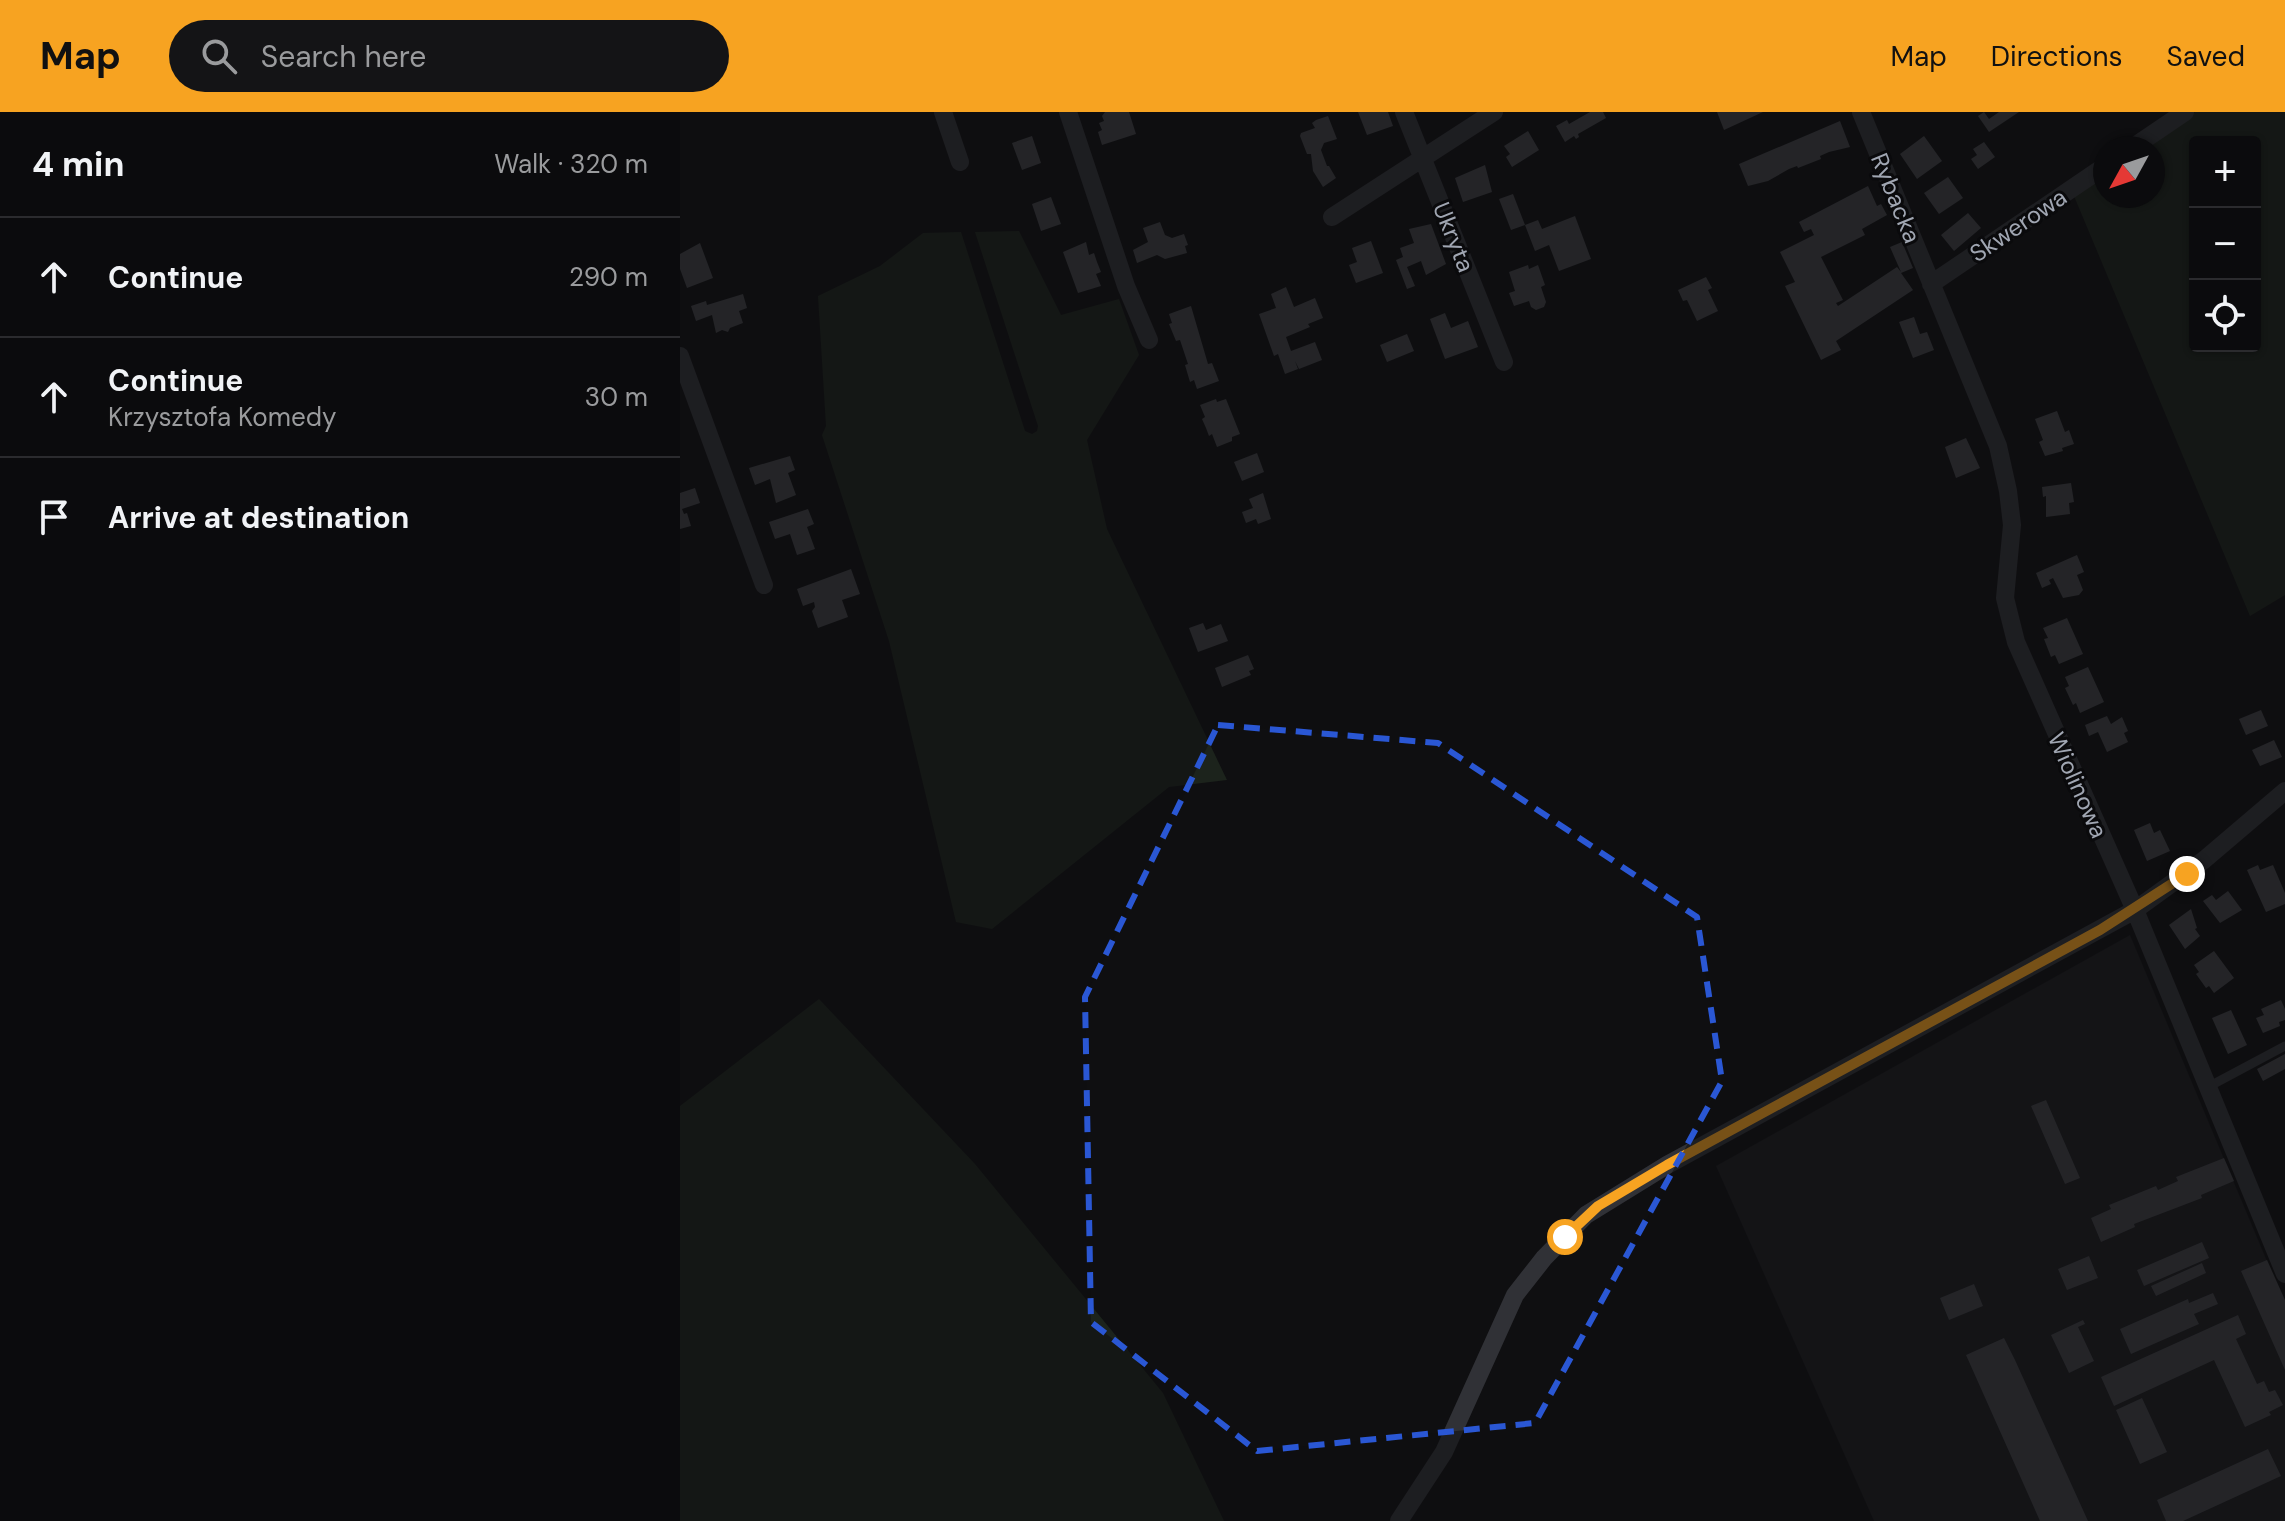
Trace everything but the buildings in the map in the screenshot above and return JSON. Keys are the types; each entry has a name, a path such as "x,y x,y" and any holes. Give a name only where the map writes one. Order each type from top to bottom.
{"street":[{"path":"943,112 960,162"},
{"path":"1068,112 1126,286 1149,340"},
{"name":"Ukryta","path":"1404,112 1504,362"},
{"path":"1332,217 1494,112"},
{"name":"Rybacka","path":"1861,112 1931,284"},
{"path":"2150,136 2185,112"},
{"name":"Skwerowa","path":"1931,284 2093,174"},
{"name":"Wiolinowa","path":"1931,284 1998,446 2012,525 2005,598 2010,625 2031,680 2135,910 2285,1274"},
{"path":"680,356 764,585"},
{"path":"1399,1521 1444,1452 1515,1295 1544,1258 1586,1215 1667,1165 2135,910 2204,860 2285,791"}],"lane":[{"path":"2208,1087 2285,1046"}],"highlighted area":[{"path":"1218,725 1438,743 1697,917 1722,1081 1535,1423 1257,1451 1091,1322 1085,997"}],"shaded area":[{"path":"2195,112 2285,112 2285,595 2250,616 2074,196 2093,183 2093,208 2165,208 2165,136 2160,136"},
{"path":"1019,231 1061,315 1119,299 1139,355 1087,440 1107,529 1227,780 1169,787 992,929 956,922 889,641 822,435 826,426 818,296 880,266 923,233 961,232 1025,431 1032,434 1038,426 975,232"},
{"path":"2130,935 2285,1304 2285,1521 1874,1521 1716,1166"},
{"path":"819,999 975,1164 1163,1393 1224,1521 680,1521 680,1106"}],"route":[{"path":"1565,1237 1598,1206 1667,1165 2100,930 2187,874"}]}
